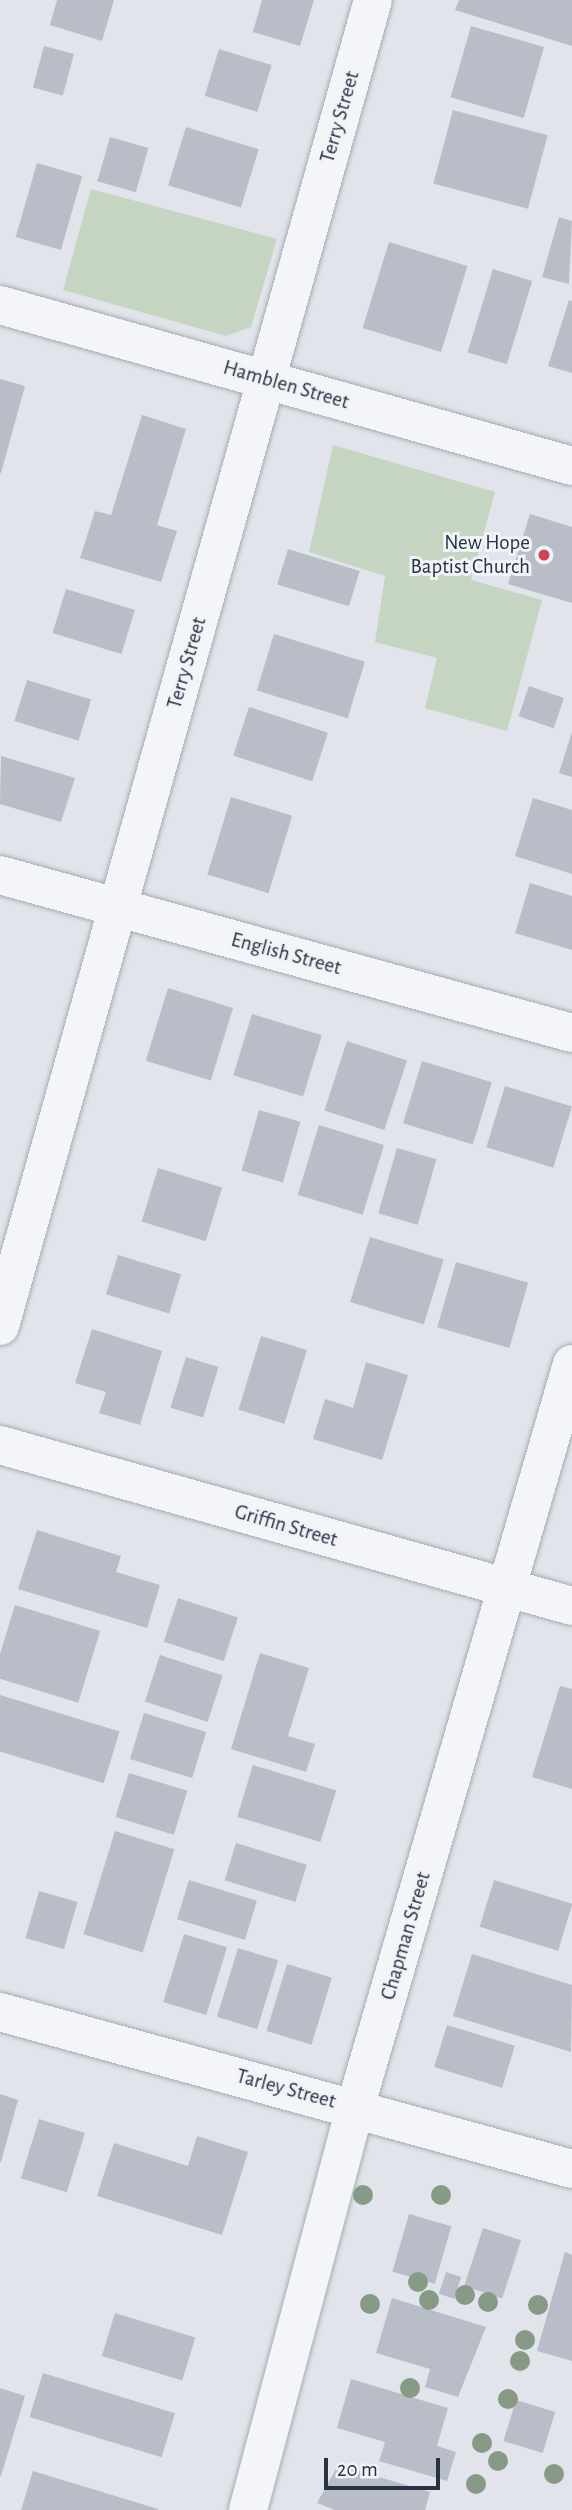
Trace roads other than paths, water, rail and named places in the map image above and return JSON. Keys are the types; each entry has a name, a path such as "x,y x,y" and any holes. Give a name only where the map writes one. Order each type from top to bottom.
{"street":[{"name":"Terry Street","path":"0,1326 373,0"},
{"name":"Hamblen Street","path":"0,305 572,466"},
{"name":"English Street","path":"0,875 572,1033"},
{"name":"Chapman Street","path":"248,2510 355,2108 572,1364"},
{"name":"Griffin Street","path":"0,1445 572,1606"},
{"name":"Tarley Street","path":"0,2012 572,2169"}],"place":[{"name":"New Hope Baptist Church","path":"544,555"}]}
